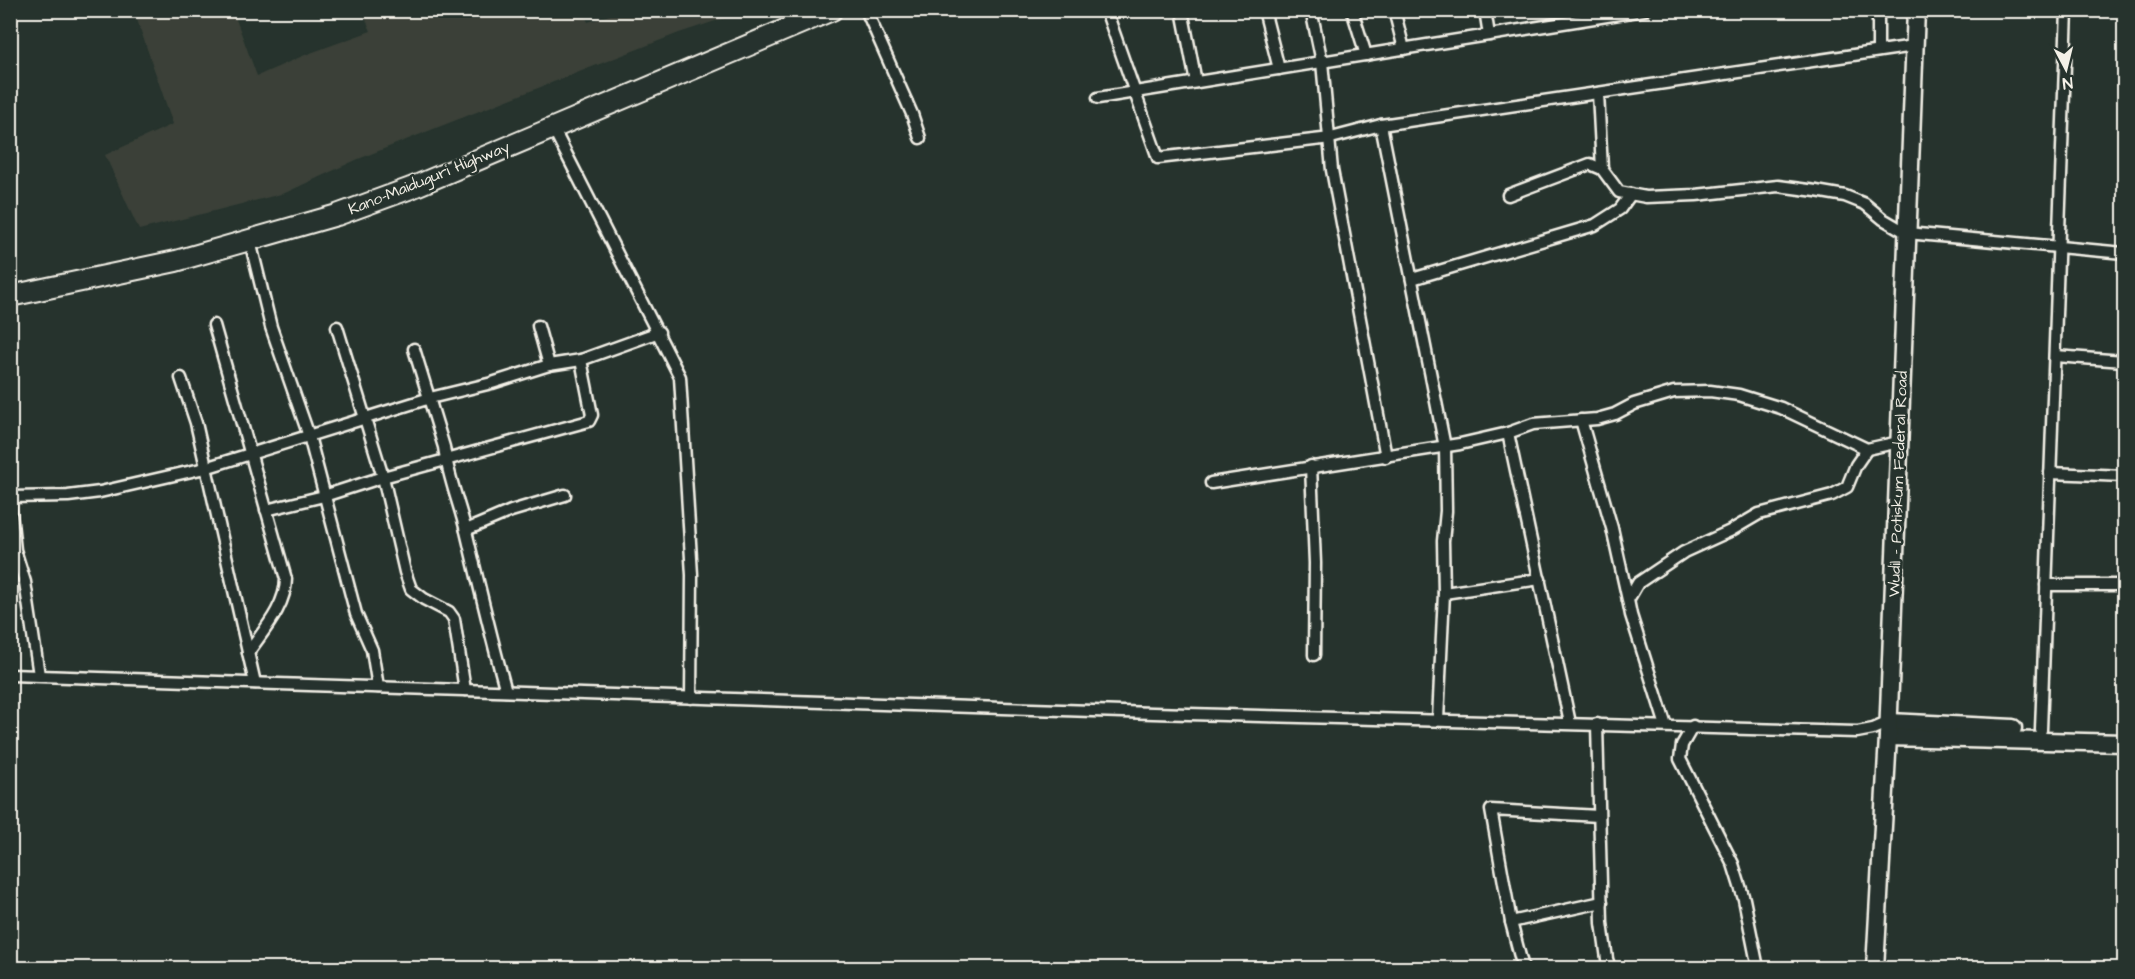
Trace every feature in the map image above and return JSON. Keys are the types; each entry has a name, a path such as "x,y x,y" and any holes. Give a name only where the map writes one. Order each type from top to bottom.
{"highway":[{"name":"Kano-Maiduguri Highway","path":"10,296 176,261 337,215 411,188 832,10"}],"main road":[{"name":"Wudil - Potiskum Federal Road","path":"1875,969 1888,729 1916,10"},
{"path":"1888,729 2124,733"},
{"path":"1888,729 2124,743"}],"street":[{"path":"866,10 912,114 920,138"},
{"path":"1182,10 1196,82"},
{"path":"1264,10 1279,69"},
{"path":"1311,10 1322,62 1331,138 1332,170 1386,457"},
{"path":"1352,10 1366,55"},
{"path":"1394,10 1404,49"},
{"path":"1485,10 1489,35"},
{"path":"1098,98 1644,10"},
{"path":"1878,10 1878,51"},
{"path":"2042,730 2067,10"},
{"path":"1110,11 1158,158 1331,138 1381,125 1914,46"},
{"path":"1598,93 1602,169"},
{"path":"1381,125 1445,447 1444,593 1438,720"},
{"path":"553,128 680,377 692,575 691,698"},
{"path":"1508,195 1590,164 1602,169 1619,192 1646,197 1696,195 1778,186 1845,196 1865,204 1883,219 1907,233 2124,253"},
{"path":"1412,279 1595,225 1620,209 1631,194"},
{"path":"250,241 271,327 309,436 356,614 372,650 378,687"},
{"path":"214,326 286,579 285,594 267,627 248,653"},
{"path":"537,326 549,365"},
{"path":"336,327 383,477 411,589 424,599 449,612 454,619 465,690"},
{"path":"10,497 68,496 100,492 205,468 430,398 492,383 549,365 581,360 658,332"},
{"path":"414,349 444,447 466,530 477,586 506,692"},
{"path":"2055,356 2124,360"},
{"path":"266,510 324,496 446,459 589,421 592,415 581,360"},
{"path":"181,378 195,423 255,683"},
{"path":"1211,483 1445,447 1508,433 1533,424 1597,419 1615,414 1634,404 1674,392 1710,391 1739,395 1781,408 1867,449 1899,442"},
{"path":"1581,420 1612,528 1631,615 1666,726"},
{"path":"1508,433 1570,723"},
{"path":"1628,600 1638,583 1684,552 1730,531 1759,514 1832,495 1847,487 1856,465 1867,449"},
{"path":"1311,466 1315,563 1314,655"},
{"path":"2050,473 2124,476"},
{"path":"466,530 511,510 565,495"},
{"path":"10,504 15,550 25,582 39,675"},
{"path":"1444,593 1540,579"},
{"path":"2046,585 2124,585"},
{"path":"10,675 1153,713 1857,732 1888,729"},
{"path":"1597,724 1602,902 1610,969"},
{"path":"1693,726 1682,745 1680,759 1733,864 1744,898 1758,969"},
{"path":"1523,969 1511,921 1491,810 1599,816"},
{"path":"1511,921 1602,902"},
{"path":"1274,969 1279,969"}],"shaded area":[{"path":"134,11 233,11 257,76 305,55 371,31 362,11 583,11 588,22 622,11 746,11 679,33 441,126 356,160 285,193 139,230 105,155 173,124"}]}
